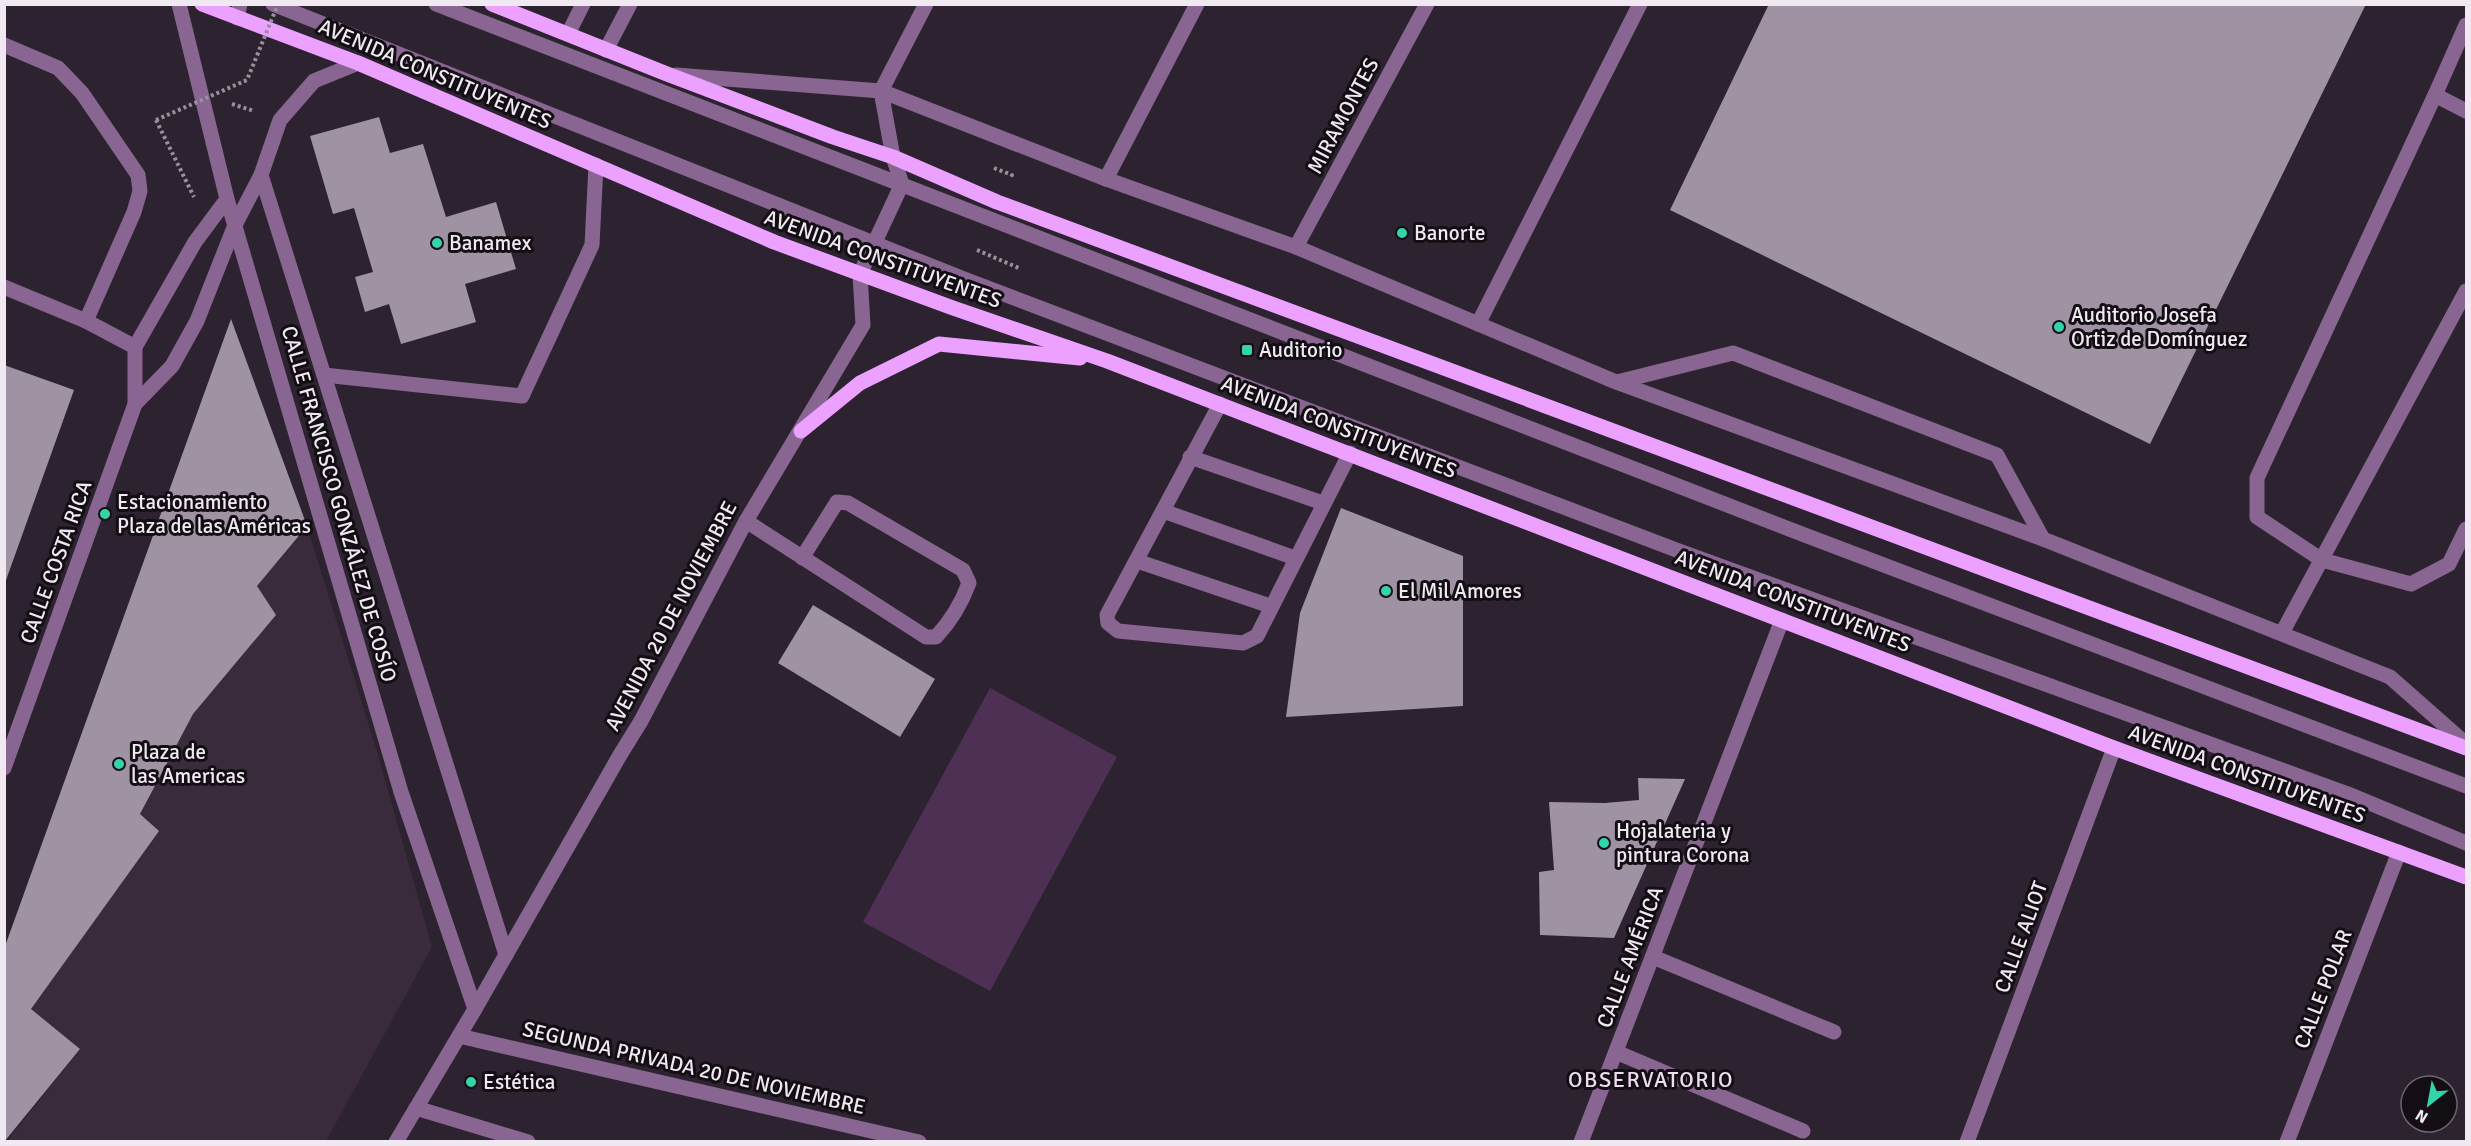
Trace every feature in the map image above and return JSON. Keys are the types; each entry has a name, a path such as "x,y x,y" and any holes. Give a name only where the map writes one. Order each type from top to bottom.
{"main road":[{"name":"AVENIDA CONSTITUYENTES","path":"202,4 238,11 774,242 953,308 1107,360 2114,748 2466,877"},
{"path":"492,4 667,74 833,137 893,157 997,202 2466,748"},
{"path":"801,430 860,383 939,344 1107,360"}],"street":[{"name":"CALLE FRANCISCO GONZÁLEZ DE COSÍO","path":"179,4 227,200 401,792 475,1009"},
{"path":"273,4 964,279 1679,551 2348,794 2466,843"},
{"path":"436,4 1791,530 2466,786"},
{"path":"568,34 583,4"},
{"path":"606,50 630,4"},
{"path":"902,184 893,157 881,91 926,4"},
{"path":"1106,179 1197,4"},
{"name":"MIRAMONTES","path":"1296,247 1427,4"},
{"path":"1478,324 1640,4"},
{"path":"2466,25 2257,478 2257,517 2322,560 2411,584 2449,564 2466,530"},
{"path":"4,45 58,68 81,93 138,175 140,191 134,212 86,321"},
{"path":"261,175 280,120 314,81 358,63"},
{"path":"667,74 881,91 1106,179 1296,247 1616,382 2043,538 2390,677 2466,744"},
{"path":"2435,95 2466,111"},
{"path":"324,375 522,396 592,245 596,165"},
{"name":"CALLE FRANCISCO GONZÁLEZ DE COSÍO","path":"261,175 506,955"},
{"name":"CALLE COSTA RICA","path":"135,404 172,366 197,321 235,225 261,175"},
{"name":"AVENIDA 20 DE NOVIEMBRE","path":"396,1142 641,721 746,520 863,325 860,274 902,184"},
{"name":"CALLE COSTA RICA","path":"4,768 135,404 135,347 195,242 227,200"},
{"path":"4,287 86,321 135,347"},
{"path":"2282,633 2466,291"},
{"path":"1616,382 1733,354 1997,455 2043,538"},
{"path":"1220,404 1107,615 1108,623 1118,631 1243,643 1257,636 1270,606 1350,453"},
{"path":"1190,457 1323,503"},
{"path":"746,520 802,558 926,637 936,637 945,628 969,583 963,570 848,503 837,502 802,558"},
{"path":"1163,511 1295,558"},
{"path":"1137,561 1270,606"},
{"name":"CALLE AMÉRICA","path":"1581,1142 1782,620"},
{"name":"CALLE ALIOT","path":"1967,1142 2114,748"},
{"name":"CALLE POLAR","path":"2286,1142 2398,852"},
{"path":"1653,957 1834,1032"},
{"name":"SEGUNDA PRIVADA 20 DE NOVIEMBRE","path":"459,1036 919,1142"},
{"path":"1616,1052 1803,1131"},
{"path":"416,1108 528,1142"}],"path":[{"path":"195,199 156,120 247,80 278,4"},
{"path":"201,93 280,120"},
{"path":"990,167 1012,175 997,202"},
{"path":"964,279 990,219"}],"shaded area":[{"path":"307,526 378,755 432,947 326,1141 6,1142 80,1050 31,1009 158,831 140,814 257,586"},
{"path":"990,688 1117,757 990,991 863,922"}],"building":[{"name":"Auditorio Josefa Ortiz de Domínguez","path":"1769,4 2366,4 2150,444 1670,210"},
{"name":"Banamex","path":"379,117 390,153 423,144 446,217 496,202 516,269 465,284 476,322 401,344 389,304 365,312 355,277 373,272 354,208 333,214 310,136"},
{"name":"Plaza de las Americas","path":"231,319 307,526 257,586 276,615 193,714 140,814 159,831 31,1009 80,1049 4,1142 4,949"},
{"path":"4,365 74,390 5,583 4,583"},
{"name":"El Mil Amores","path":"1341,508 1463,556 1463,706 1286,717 1300,613"},
{"path":"813,605 935,679 900,737 778,663"},
{"name":"Hojalateria y pintura Corona","path":"1638,778 1685,779 1614,938 1540,935 1539,872 1554,870 1549,802 1605,803 1639,800"}],"place":[{"name":"Banorte","path":"1402,233"},
{"name":"Banamex","path":"437,243"},
{"name":"Auditorio Josefa Ortiz de Domínguez","path":"2059,327"},
{"name":"Auditorio","path":"1247,350"},
{"name":"Estacionamiento Plaza de las Américas","path":"105,514"},
{"name":"El Mil Amores","path":"1386,591"},
{"name":"Plaza de las Americas","path":"119,764"},
{"name":"Hojalateria y pintura Corona","path":"1604,843"},
{"name":"Estética","path":"471,1082"}],"district":[{"name":"OBSERVATORIO","path":"1651,1079"}]}
